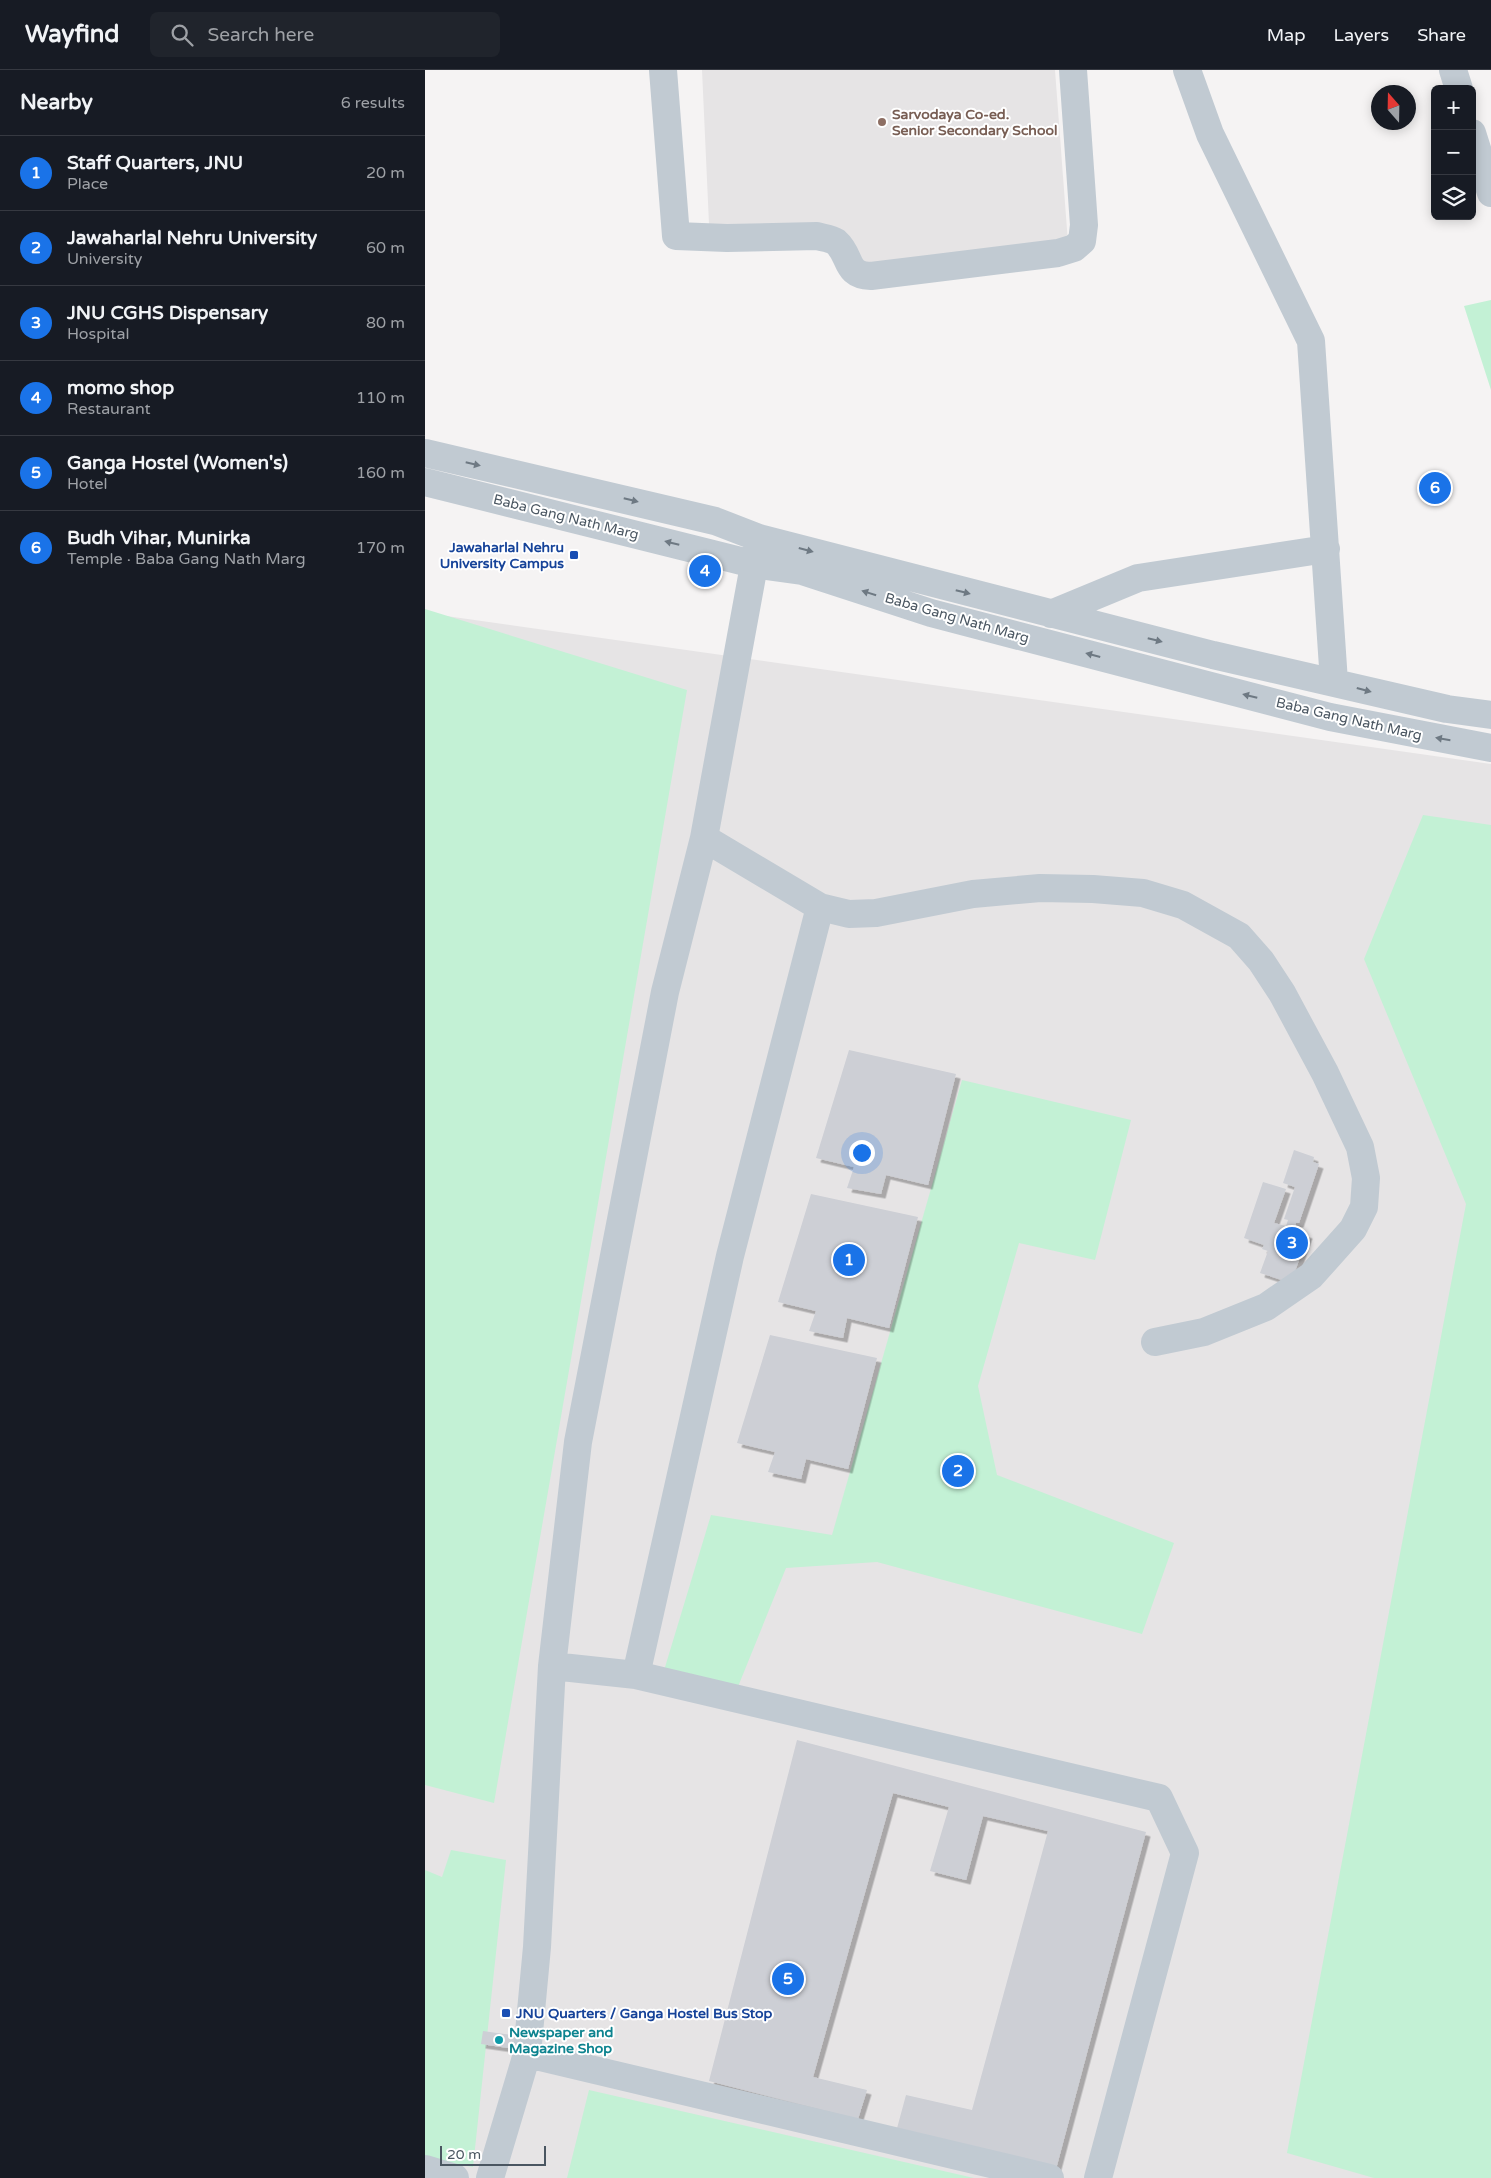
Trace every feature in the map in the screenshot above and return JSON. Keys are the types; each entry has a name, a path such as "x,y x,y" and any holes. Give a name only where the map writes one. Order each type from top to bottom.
{"street":[{"path":"663,70 676,236 727,238 817,236 830,239 842,249 848,264 855,272 863,276 871,276 1058,253 1073,248 1082,241 1084,225 1073,70"},
{"path":"1187,70 1210,134 1311,341 1334,682"},
{"path":"1453,70 1458,85"},
{"path":"1476,145 1491,193"},
{"name":"Baba Gang Nath Marg","path":"425,453 715,521 759,538 1213,654 1447,709 1491,715"},
{"name":"Baba Gang Nath Marg","path":"425,482 753,564 802,571 931,613 1330,717 1491,748"},
{"path":"490,2178 527,2054 537,1947 552,1666 579,1433 665,992 704,838 759,538"},
{"path":"1051,614 1138,578 1326,550"},
{"path":"704,838 820,907 849,914 876,914 973,894 1040,888 1093,889 1143,893 1183,905 1239,936 1261,961 1282,993 1325,1073 1360,1147 1365,1178 1364,1207 1353,1229 1317,1270 1267,1307 1204,1332 1155,1342"},
{"path":"636,1674 730,1256 820,907"},
{"path":"552,1666 636,1674 1159,1798 1185,1853 1097,2178"},
{"path":"527,2054 1050,2178"},
{"path":"425,2169 455,2178"}],"shaded area":[{"name":"Sarvodaya Co-ed. Senior Secondary School","path":"702,70 1055,70 1068,243 853,276 852,245 710,246"},
{"path":"425,613 1491,764 1491,2178 425,2178"}],"green space":[{"path":"1491,300 1491,390 1464,306"},
{"path":"425,609 687,690 494,1803 425,1785"},
{"path":"1423,815 1491,825 1491,2178 1374,2178 1287,2153 1466,1204 1364,959"},
{"path":"962,1080 1131,1120 1095,1260 1019,1243 978,1386 997,1475 1174,1543 1142,1634 877,1562 786,1568 733,1699 659,1687 711,1515 832,1535"},
{"path":"451,1850 506,1860 473,2167 425,2159 425,1870 442,1877"},
{"path":"589,2090 974,2178 567,2178"}],"building":[{"path":"849,1050 956,1074 928,1185 886,1175 881,1194 847,1188 854,1167 816,1158"},
{"path":"1294,1150 1314,1157 1313,1162 1319,1164 1299,1223 1296,1223 1294,1230 1308,1234 1291,1283 1260,1273 1268,1251 1262,1249 1264,1245 1244,1238 1263,1182 1286,1189 1274,1223 1286,1226 1288,1220 1284,1219 1295,1187 1283,1183"},
{"path":"811,1194 918,1217 889,1328 847,1318 843,1338 809,1331 816,1311 778,1302"},
{"path":"770,1335 877,1358 848,1469 806,1459 801,1479 768,1472 775,1452 737,1443"},
{"path":"797,1740 1146,1832 1056,2169 896,2132 906,2095 972,2110 1048,1831 983,1816 966,1880 930,1871 949,1807 893,1793 813,2077 867,2090 858,2119 709,2081"},
{"name":"Newspaper and Magazine Shop","path":"483,2031 518,2036 515,2049 481,2044"}],"place":[{"name":"Sarvodaya Co-ed. Senior Secondary School","path":"882,122"},
{"name":"Budh Vihar, Munirka","path":"1435,488"},
{"name":"Jawaharlal Nehru University Campus","path":"574,555"},
{"name":"momo shop","path":"705,571"},
{"name":"JNU CGHS Dispensary","path":"1292,1243"},
{"name":"Staff Quarters, JNU","path":"849,1260"},
{"name":"Jawaharlal Nehru University","path":"958,1471"},
{"name":"Ganga Hostel (Women's)","path":"788,1979"},
{"name":"JNU Quarters / Ganga Hostel Bus Stop","path":"506,2013"},
{"name":"Newspaper and Magazine Shop","path":"499,2040"}]}
